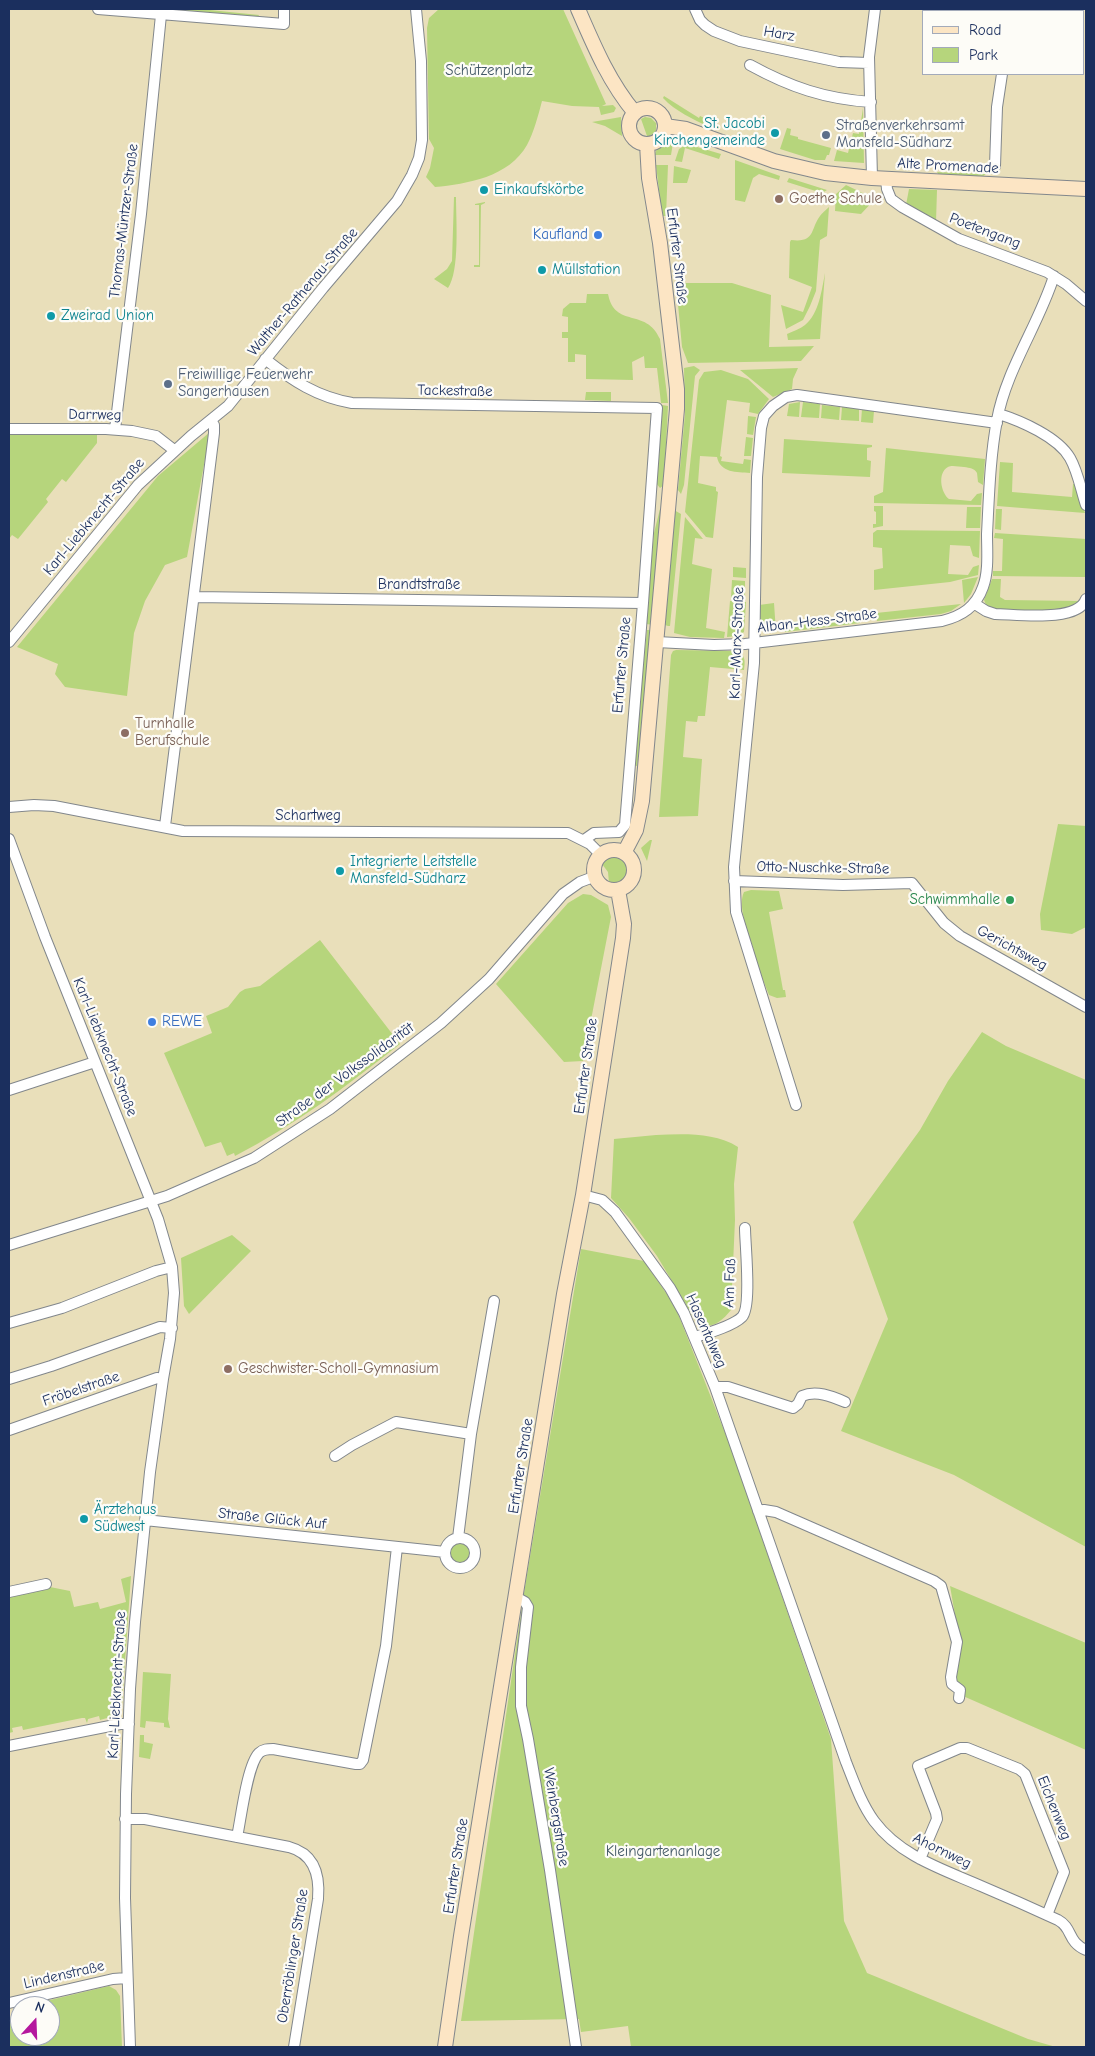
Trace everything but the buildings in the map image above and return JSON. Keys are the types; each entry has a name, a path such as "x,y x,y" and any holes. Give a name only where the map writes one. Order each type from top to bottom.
{"main road":[{"path":"578,9 608,75 635,113"},
{"path":"644,109 653,110 663,117 665,126 660,139 647,144 637,142 630,131 630,121 635,113 644,109"},
{"name":"Alte Promenade","path":"665,126 686,129 802,169 879,178 1086,189"},
{"name":"Erfurter Straße","path":"624,853 636,830 641,809 677,399 660,243 649,178 647,144"},
{"path":"611,851 624,853 633,863 634,874 629,884 618,890 604,887 596,876 595,865 601,855 611,851"},
{"name":"Erfurter Straße","path":"445,2047 461,1936 564,1294 583,1195 623,938 623,919 618,890"}],"street":[{"path":"98,9 284,24 284,9"},
{"name":"Walther-Rathenau-Straße","path":"211,420 228,406 323,288 382,221 397,201 412,175 419,158 422,140 421,61 416,9"},
{"name":"Harz","path":"695,9 700,20 705,25 714,31 740,41 839,62 869,63"},
{"path":"875,9 869,63 879,178"},
{"name":"Thomas-Müntzer-Straße","path":"115,429 141,214 161,15"},
{"path":"750,64 792,86 813,93 831,98 871,102"},
{"path":"995,166 997,107 1002,75"},
{"name":"Poetengang","path":"879,178 896,204 940,230 966,242 1034,266 1054,276 1086,301"},
{"path":"1054,276 1044,305 1009,383 998,418 989,507 986,577 975,604 994,614 1056,615 1078,609 1084,604 1086,599"},
{"name":"Tackestraße","path":"265,359 295,382 311,391 330,399 352,404 657,408"},
{"name":"Karl-Marx-Straße","path":"796,1105 736,912 734,881 754,644 756,477 762,423 774,404 786,397 801,396 998,418"},
{"name":"Erfurter Straße","path":"584,840 594,833 619,832 625,825 644,603 657,408"},
{"path":"998,418 1045,435 1060,445 1073,464 1086,505"},
{"path":"165,826 214,430 211,420"},
{"name":"Karl-Liebknecht-Straße","path":"9,642 138,485 174,450 211,420"},
{"name":"Darrweg","path":"9,429 115,429 140,432 156,436 174,450"},
{"path":"651,490 670,492"},
{"name":"Brandtstraße","path":"194,597 644,603"},
{"name":"Alban-Hess-Straße","path":"657,642 714,645 754,644 942,622 963,613 975,604"},
{"name":"Schartweg","path":"9,807 42,805 188,831 568,833 584,840 601,855"},
{"name":"Karl-Liebknecht-Straße","path":"9,839 158,1219 172,1267 174,1294 172,1328 163,1379 145,1520 135,1622 129,1724 125,1819 130,2047"},
{"name":"Straße der Volkssolidarität","path":"9,1245 151,1201 215,1176 254,1158 330,1109 441,1023 489,979 563,894 580,882 596,876"},
{"name":"Otto-Nuschke-Straße","path":"734,881 836,885 912,883"},
{"name":"Gerichtsweg","path":"912,883 944,923 960,936 1086,1007"},
{"path":"9,1090 95,1062"},
{"name":"Hasentalweg","path":"583,1195 602,1200 620,1218 670,1288 684,1313 715,1387 835,1728"},
{"name":"Am Faß","path":"695,1337 736,1322 745,1313 747,1297 745,1228"},
{"path":"9,1323 62,1308 156,1271 172,1267"},
{"path":"458,1538 471,1434 494,1301"},
{"path":"9,1379 52,1366 160,1327 172,1328"},
{"name":"Fröbelstraße","path":"9,1430 157,1378 163,1379"},
{"path":"715,1387 728,1386 793,1408 798,1404 802,1396 806,1394 816,1393 845,1402"},
{"path":"335,1456 396,1422 471,1434"},
{"path":"758,1511 776,1512 934,1581 941,1586 957,1642 952,1684 960,1690 959,1698"},
{"name":"Straße Glück Auf","path":"145,1520 445,1552"},
{"path":"458,1538 469,1541 474,1547 475,1555 472,1562 462,1568 454,1567 447,1561 445,1552 450,1541 458,1538"},
{"path":"237,1837 251,1768 262,1751 273,1749 360,1764 366,1751 386,1646 396,1547"},
{"path":"9,1592 46,1584"},
{"name":"Weinbergstraße","path":"516,1598 525,1602 528,1607 521,1667 521,1706 550,1870 576,2047"},
{"path":"9,1746 129,1724"},
{"name":"Ahornweg","path":"835,1728 857,1789 868,1812 883,1832 920,1860 1062,1922 1068,1929 1073,1941 1086,1950"},
{"name":"Eichenweg","path":"920,1860 937,1819 918,1766 960,1748 974,1750 1019,1769 1025,1774 1064,1872 1047,1914"},
{"name":"Oberröblinger Straße","path":"125,1819 146,1819 298,1850 311,1862 318,1877 318,1899 294,2047"},
{"name":"Lindenstraße","path":"9,2003 113,1979 127,1978"}],"green space":[{"path":"151,9 200,9 259,15 258,17"},
{"name":"Schützenplatz","path":"439,9 563,9 606,104 602,106 613,105 616,108 614,112 601,115 599,107 572,106 542,101 527,145 510,165 498,172 473,181 435,187 426,177 434,148 429,139 427,28 429,18"},
{"path":"664,96 699,118 700,116 711,121 709,127 679,111 663,98"},
{"path":"863,108 864,163 834,161 837,150 848,153 853,133 859,134"},
{"path":"621,117 622,136 605,126 592,122"},
{"path":"645,117 651,118 656,123 656,131 650,136 647,136 641,119"},
{"path":"787,128 791,129 790,135 798,137 798,139 831,148 829,155 827,155 825,160 815,160 780,149"},
{"path":"674,137 671,155 655,155 657,148 662,142 667,138"},
{"path":"687,144 721,154 719,159 685,148 682,162 675,161 679,149"},
{"path":"735,160 780,176 779,180 759,174 753,178 745,202 735,200"},
{"path":"656,165 668,165 666,216 662,216"},
{"path":"674,166 691,170 687,183 673,183"},
{"path":"937,172 986,174 982,177 939,175"},
{"path":"789,178 827,190 822,193 787,182"},
{"path":"846,185 875,199 861,214 835,211 836,194"},
{"path":"909,189 937,190 936,222 906,205"},
{"path":"454,197 456,197 456,258 452,280 448,288 434,279 447,269 452,261"},
{"path":"485,202 481,205 480,267 474,267 474,265 479,265 479,205 475,204"},
{"path":"829,207 827,236 820,240 816,291 803,320 786,329 781,305 803,312 812,287 789,278 790,242 791,240 809,237 820,216"},
{"path":"825,273 820,339 788,340 787,334 805,325 814,314"},
{"path":"676,283 732,283 771,295 769,347 814,346 801,361 688,363 682,347"},
{"path":"587,294 608,294 612,305 617,311 647,323 654,329 660,339 668,403 661,403 657,368 645,368 644,356 632,362 633,380 586,379 586,355 575,354 575,362 568,362 568,338 562,338 562,332 568,332 568,317 562,316 563,309 570,303 586,303"},
{"path":"694,366 700,370 695,376 684,485 681,494 678,490 685,414 684,368"},
{"path":"798,368 793,379 792,389 773,397 740,370"},
{"path":"721,370 748,379 769,399 758,414 749,412 750,403 727,400 721,461 743,464 744,459 751,460 750,473 730,471 722,466 717,457 700,456 698,483 716,487 718,492 713,538 706,537 685,512 699,380 704,372"},
{"path":"586,392 611,392 611,401 585,400"},
{"path":"800,402 799,417 787,416 789,404"},
{"path":"803,402 820,404 819,418 801,417"},
{"path":"662,405 668,406 664,485 660,488 656,483"},
{"path":"822,405 840,407 839,420 821,418"},
{"path":"842,407 859,409 859,421 841,420"},
{"path":"862,409 874,411 873,423 861,422"},
{"path":"748,416 756,417 753,435 747,434"},
{"path":"210,432 187,557 165,565 145,601 134,633 127,696 65,687 55,674 58,664 17,647 158,476"},
{"path":"9,433 97,434 97,443 66,482 62,479 46,499 48,502 18,539 12,535 9,539"},
{"path":"746,437 753,438 751,456 744,456"},
{"path":"784,439 872,445 872,447 867,448 867,460 871,461 870,477 782,473"},
{"path":"886,448 985,459 983,485 978,482 976,471 968,468 948,467 941,478 942,488 949,499 971,501 977,494 982,493 981,505 874,503 874,496 883,492"},
{"path":"1000,462 1013,463 1012,492 1072,497 1073,484 1076,484 1085,513 997,506"},
{"path":"874,506 883,506 883,526 873,528 873,524 876,524"},
{"path":"967,507 981,507 980,528 966,528"},
{"path":"660,509 664,509 654,625 646,624 654,533"},
{"path":"996,509 1002,509 1001,530 995,529"},
{"path":"674,510 681,514 670,626 668,626 665,625"},
{"path":"685,517 703,539 695,538 692,564 712,569 706,628 725,632 724,638 690,637 674,633"},
{"path":"877,530 980,531 979,558 973,556 970,546 950,545 948,574 968,575 973,567 979,565 978,575 950,582 874,590 874,570 883,568 882,548 873,547 873,533"},
{"path":"995,533 1086,539 1085,577 993,576 993,571 1002,571 1003,539 994,538"},
{"path":"733,567 746,568 746,578 733,577"},
{"path":"978,577 971,594 964,603 962,580"},
{"path":"992,579 1001,579 1000,597 1005,600 1082,601 1064,611 993,611 987,607 984,600"},
{"path":"732,580 745,581 745,599 731,598"},
{"path":"730,601 746,602 744,632 737,636 727,637"},
{"path":"774,603 776,632 770,632 765,630 761,619 759,619 759,605"},
{"path":"961,604 951,611 941,614 877,621 876,613"},
{"path":"869,614 870,619 860,621 860,623 785,632 781,623"},
{"path":"647,630 651,630 642,740 637,766 633,765"},
{"path":"676,650 737,651 745,662 744,670 710,667 705,716 698,716 697,722 686,721 683,757 702,759 698,816 659,817 671,655"},
{"path":"1058,824 1086,826 1086,927 1072,934 1041,930 1040,914"},
{"path":"652,840 647,861 641,848"},
{"path":"613,857 624,860 628,871 623,880 615,884 609,883 608,872 602,864 608,858"},
{"path":"751,890 779,891 783,909 769,912 783,990 785,990 786,997 777,998 769,995 752,952 754,950 744,921 742,905 744,892"},
{"path":"583,894 591,895 608,905 611,917 583,1061 564,1062 496,984 568,903"},
{"path":"320,940 400,1044 320,1104 279,1131 235,1156 234,1153 227,1156 221,1142 205,1147 164,1053 212,1033 206,1016 228,1007 240,992 245,989 260,986"},
{"path":"982,1032 1006,1046 1086,1080 1086,1547 954,1475 841,1431 888,1319 853,1222 920,1130 948,1081"},
{"path":"687,1134 709,1136 738,1147 734,1184 735,1220 731,1310 724,1318 713,1325 698,1325 657,1256 629,1218 611,1198 614,1139"},
{"path":"232,1235 251,1251 189,1314 184,1306 181,1258"},
{"name":"Kleingartenanlage","path":"581,1249 644,1261 675,1306 731,1448 831,1739 844,1921 867,1973 1028,2039 1056,2047 631,2047 628,2026 581,2032 579,2019 461,2021 524,1593"},
{"path":"461,1542 469,1545 472,1553 469,1561 461,1564 453,1561 450,1553 453,1545"},
{"path":"131,1576 122,1704 119,1711 100,1720 99,1716 88,1719 87,1723 85,1718 82,1718 23,1730 22,1726 12,1728 13,1732 9,1733 9,1594 45,1586 70,1591 74,1607 98,1602 100,1609 126,1602 121,1579"},
{"path":"950,1586 1086,1643 1086,1750 963,1696 955,1681 960,1644"},
{"path":"143,1672 171,1674 168,1719 170,1728 164,1727 164,1723 146,1721 145,1728 140,1727"},
{"path":"140,1735 144,1735 144,1742 153,1744 150,1759 139,1757"},
{"path":"109,1986 116,1990 120,1996 122,2047 9,2047 10,2018 10,2046 60,2046 60,1998"}],"place":[{"name":"St. Jacobi Kirchengemeinde","path":"775,133"},
{"name":"Straßenverkehrsamt Mansfeld-Südharz","path":"826,135"},
{"name":"Einkaufskörbe","path":"484,190"},
{"name":"Goethe Schule","path":"779,199"},
{"name":"Kaufland","path":"598,235"},
{"name":"Müllstation","path":"542,270"},
{"name":"Zweirad Union","path":"51,316"},
{"name":"Freiwillige Feuerwehr Sangerhausen","path":"168,384"},
{"name":"Turnhalle Berufschule","path":"125,733"},
{"name":"Integrierte Leitstelle Mansfeld-Südharz","path":"340,871"},
{"name":"Schwimmhalle","path":"1010,900"},
{"name":"REWE","path":"152,1022"},
{"name":"Geschwister-Scholl-Gymnasium","path":"228,1369"},
{"name":"Ärztehaus Südwest","path":"84,1519"}]}
